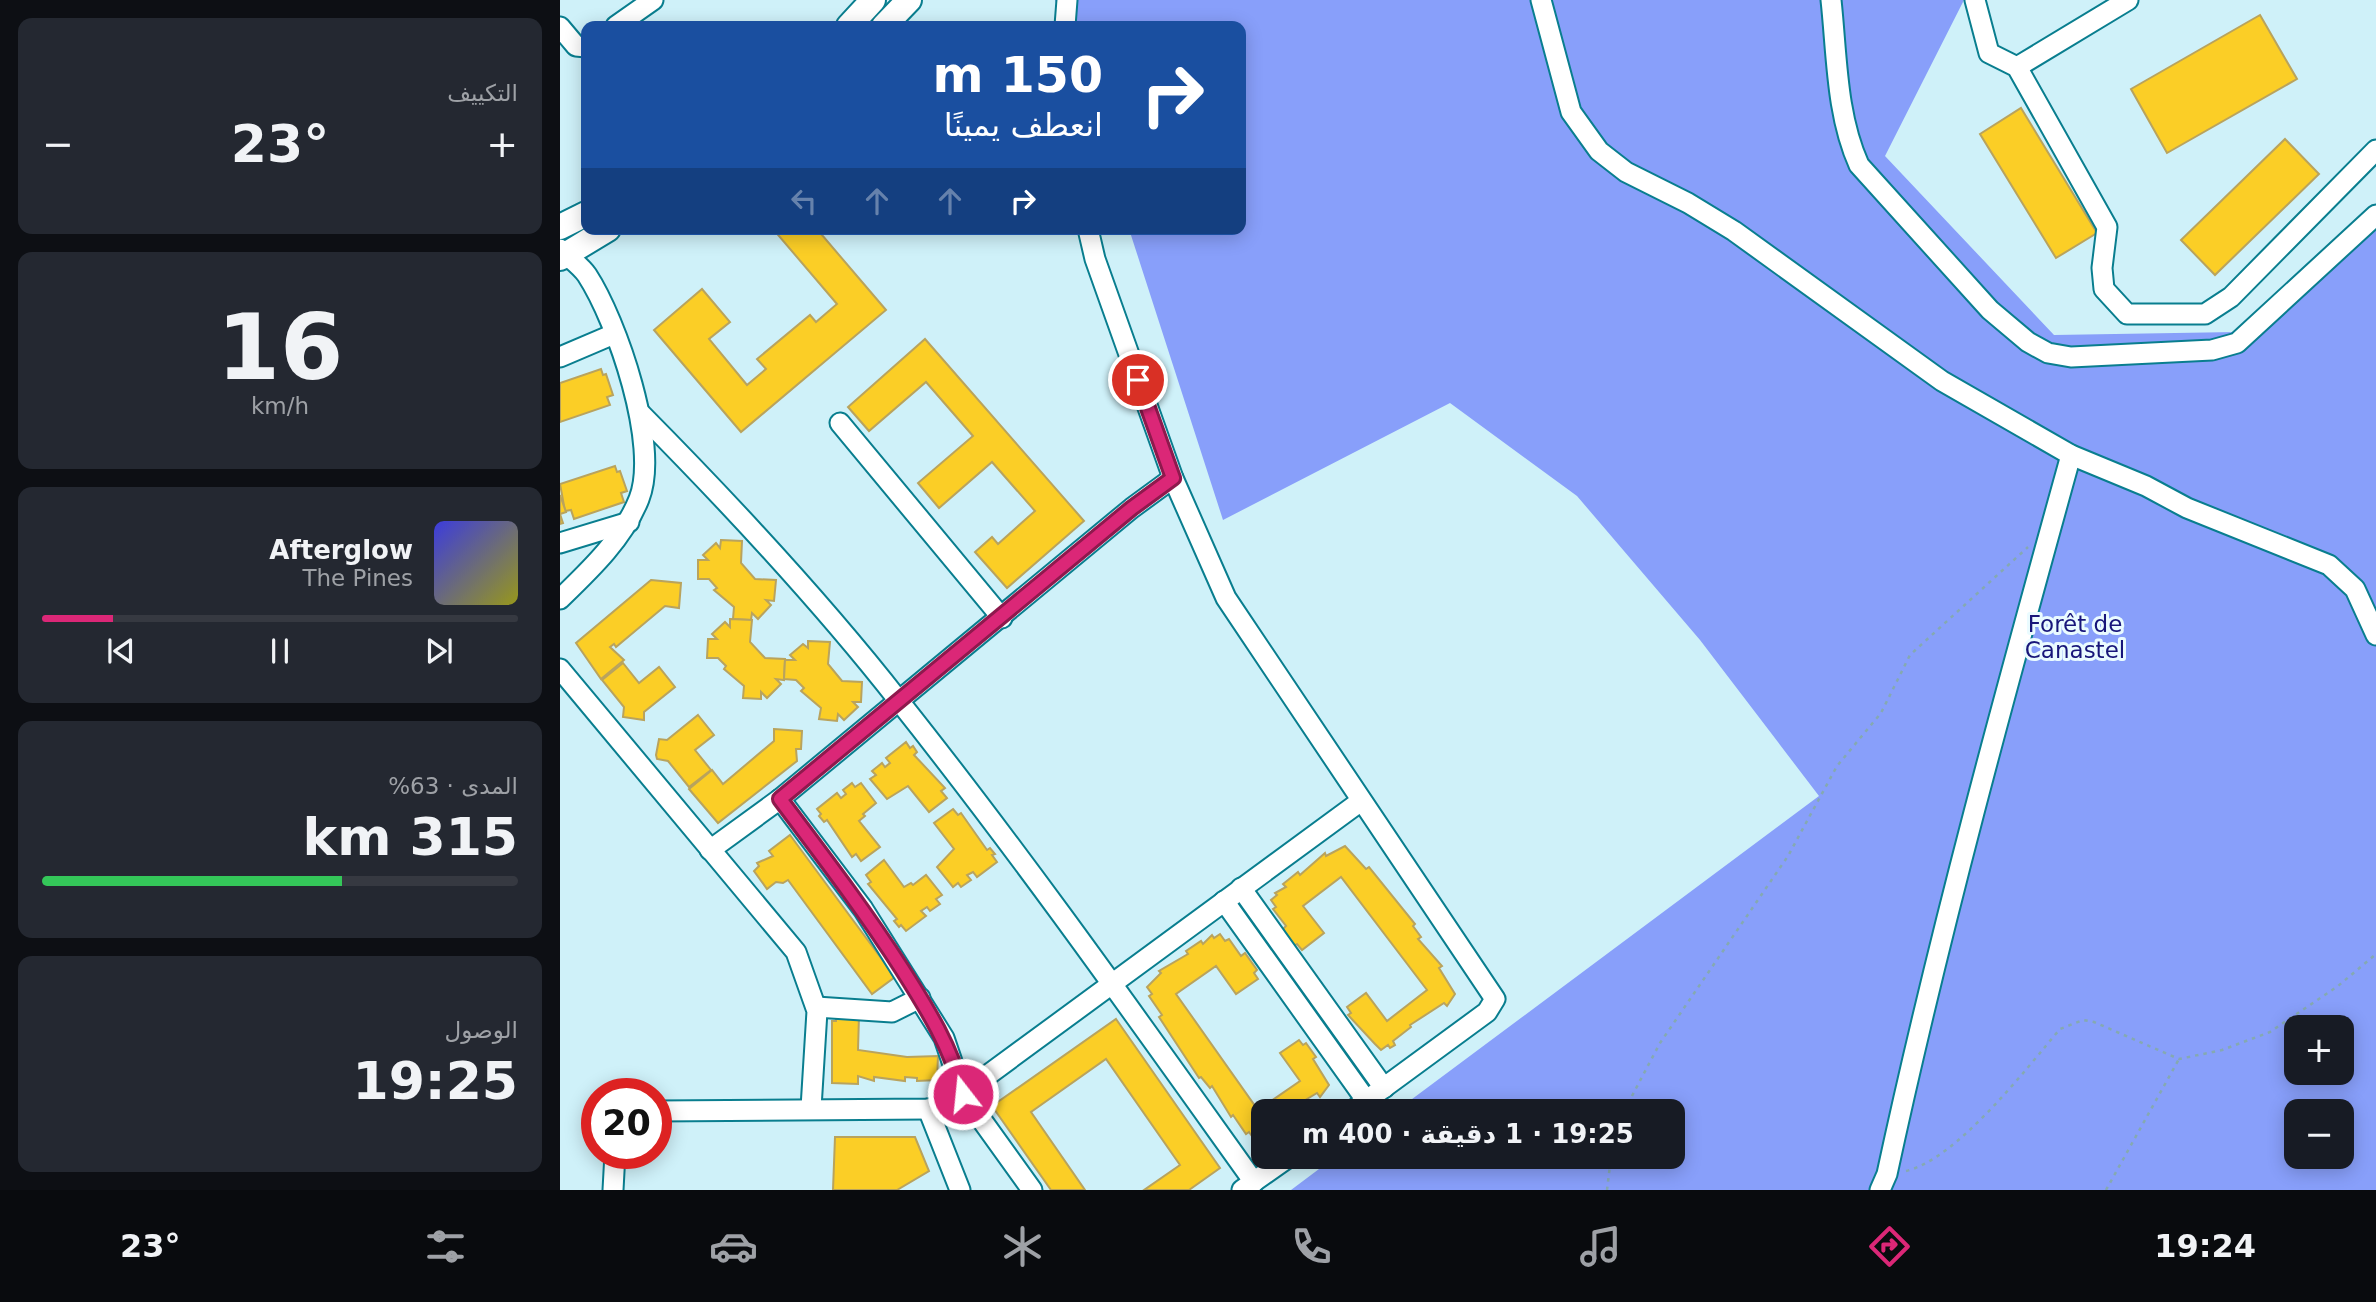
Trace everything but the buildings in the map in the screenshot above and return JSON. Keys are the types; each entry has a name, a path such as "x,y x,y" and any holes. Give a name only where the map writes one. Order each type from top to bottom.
{"main road":[{"path":"854,21 873,0"},
{"path":"889,21 909,0"},
{"path":"560,228 581,217"},
{"path":"562,254 597,235"}],"street":[{"path":"623,21 653,0"},
{"path":"1065,21 1067,0"},
{"path":"1541,0 1571,112 1599,151 1626,172 1688,203 1734,231 1942,381 2071,455 2147,486 2216,520 2329,565 2355,589 2376,635"},
{"path":"1831,0 1843,114 1848,141 1859,165 1990,310 2028,342 2048,353 2071,358 2211,350 2237,343 2376,215"},
{"path":"1975,0 1989,53 2017,67 2107,227 2102,268 2104,289 2127,314 2205,314 2231,297 2376,150"},
{"path":"2017,67 2128,0"},
{"path":"560,27 576,46 581,46"},
{"path":"1089,235 1095,259 1173,478 1226,598 1495,999 1487,1012 1369,1099"},
{"path":"560,599 593,567 629,522 640,496 645,462 641,414 614,334 586,274 562,254"},
{"path":"560,357 614,334"},
{"path":"641,414 731,506 899,700 1111,983 1248,1186 1272,1169"},
{"path":"840,422 1002,618"},
{"path":"1884,1182 1916,1043 2071,455"},
{"path":"709,850 780,799 1132,508 1173,478"},
{"path":"560,543 629,522"},
{"path":"560,668 796,952 816,1007 817,1051 811,1108"},
{"path":"780,799 863,909 944,1038 963,1094 1032,1190"},
{"path":"672,1111 928,1109 947,1105 1361,802"},
{"path":"1241,888 1384,1088"},
{"path":"1224,901 1276,974 1355,1099"},
{"path":"1276,974 1293,961"},
{"path":"816,1007 892,1012 920,998"},
{"path":"928,1109 960,1190"},
{"path":"613,1190 614,1169"}],"path":[{"path":"1630,1099 1660,1043 1788,856 1837,766 1881,713 1910,654 2051,526"},
{"path":"1884,1182 1930,1161 1956,1140 2005,1092 2060,1029 2072,1023 2094,1022 2179,1059 2222,1050 2270,1032 2338,986 2376,954"},
{"path":"2106,1190 2179,1059"},
{"path":"1608,1190 1610,1169"}],"green space":[{"name":"Forêt de Canastel","path":"1055,0 1964,0 1885,156 2054,335 2236,332 2376,218 2376,1190 1291,1190 1319,1169 1685,1169 1685,1099 1412,1099 1819,796 1700,640 1577,496 1450,403 1223,520 1131,235 1246,235 1246,21 1061,21"}],"route":[{"path":"963,1094 944,1038 922,1001 863,909 780,799 1132,508 1173,478 1138,380"}]}
